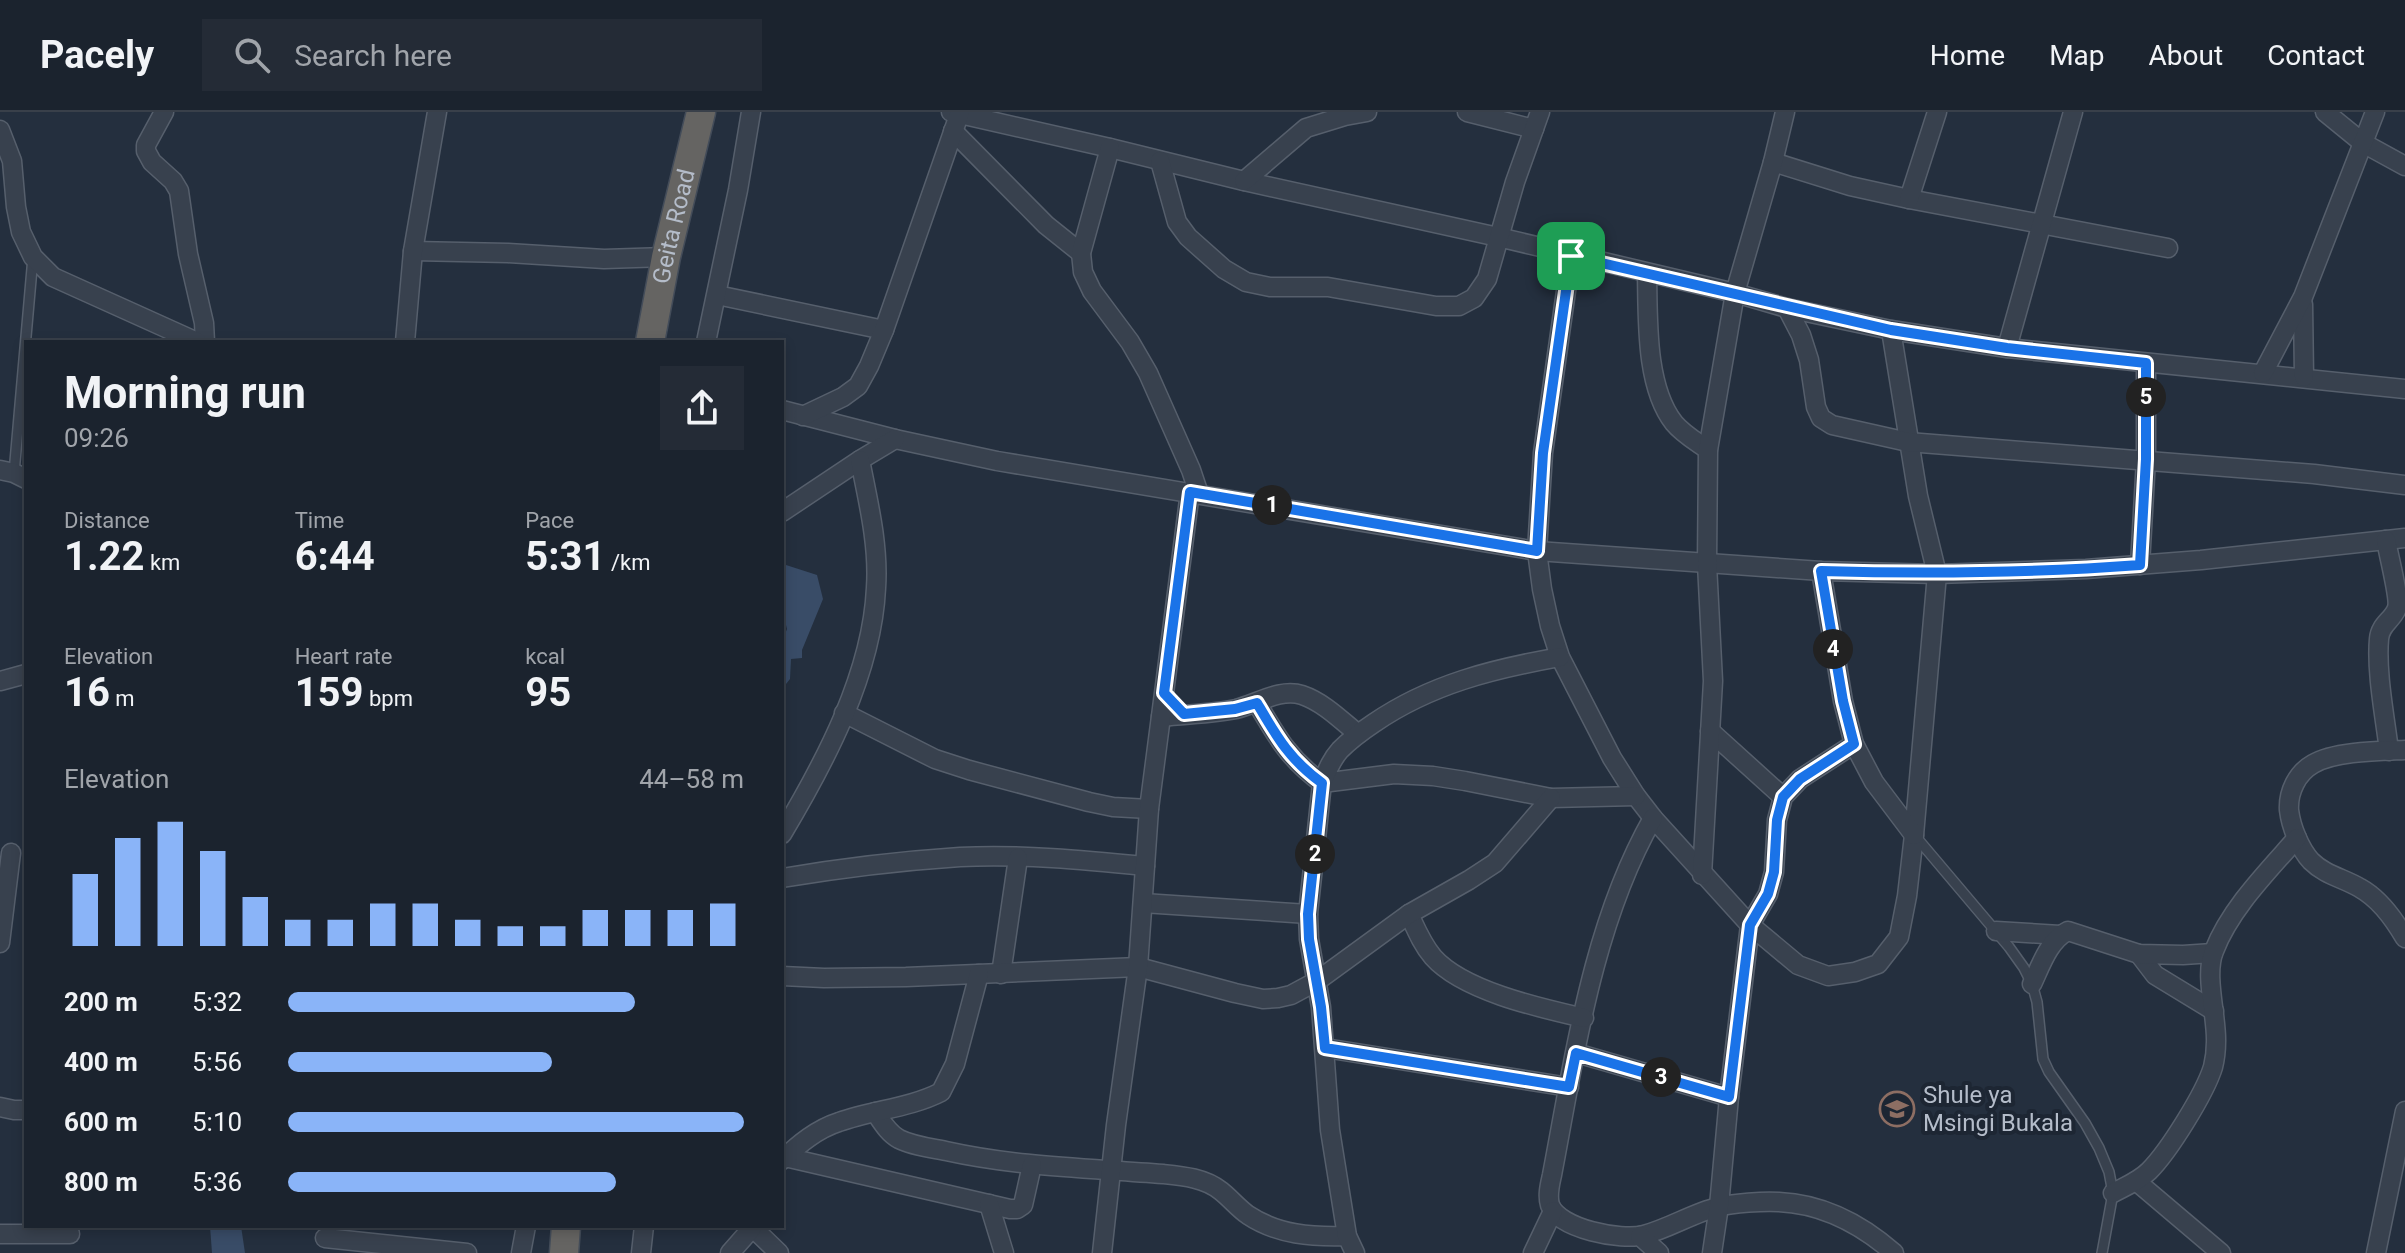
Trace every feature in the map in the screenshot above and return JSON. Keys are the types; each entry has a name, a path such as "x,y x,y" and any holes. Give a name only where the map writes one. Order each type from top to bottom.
{"highway":[{"name":"Geita Road","path":"650,340 666,257 701,112"},
{"path":"564,1253 566,1228"}],"street":[{"path":"164,112 146,145 146,151 179,191 205,340"},
{"path":"405,340 413,251 437,112"},
{"path":"706,340 751,112"},
{"path":"1244,181 1304,120 1367,112"},
{"path":"1160,161 1177,222 1188,237 1224,269 1246,282 1270,287 1328,287 1436,306 1459,306 1474,298 1487,279 1537,120 1467,112"},
{"path":"1771,112 1778,136"},
{"path":"1702,875 1713,681 1707,564 1708,450 1735,293 1785,112"},
{"path":"1909,199 1937,112"},
{"path":"2007,348 2073,112"},
{"path":"2325,112 2363,143 2405,166"},
{"path":"2263,373 2303,297 2375,112"},
{"path":"956,117 1110,148 1891,330 2007,348 2405,389"},
{"path":"956,117 1036,215 1081,253"},
{"path":"803,416 843,397 858,386 869,366 956,117"},
{"path":"0,130 12,161 21,232 33,257 53,277 193,340"},
{"path":"1102,1253 1138,967 1149,809 1194,493 1191,470 1148,373 1130,342 1092,291 1083,272 1081,253 1110,148"},
{"path":"1773,162 1850,186 1909,199 2168,248"},
{"path":"413,251 604,259 666,257"},
{"path":"1571,256 1543,453 1537,551 1550,626 1560,657 1612,758 1653,818 1750,925 1798,965 1828,976 1855,972 1878,964 1899,937 1914,835 1937,574 1918,496 1891,330"},
{"path":"1647,273 1648,330 1661,397 1674,423 1708,450"},
{"path":"717,295 884,330"},
{"path":"2303,297 2304,377"},
{"path":"1787,308 1809,360 1816,407 1821,418 1849,430 1908,442 2366,478 2405,485"},
{"path":"2140,565 2146,459 2146,363"},
{"path":"784,411 997,461 1537,551 1821,571 1937,574 2140,565 2396,539 2397,608 2379,634 2378,651 2397,750 2338,756 2312,764 2292,786 2288,802 2297,838 2310,860 2327,873 2360,887 2378,901 2405,938"},
{"path":"784,511 895,439"},
{"path":"784,830 831,748 868,638 876,589 875,554 860,460"},
{"path":"1821,571 1843,701 1854,744 1874,782 1914,835"},
{"path":"875,1112 898,1139 965,1156 1205,1181 1248,1215 1267,1225 1293,1234 1351,1244 1330,1130 1325,1048 1309,939 1308,914 1322,783 1331,763 1358,734 1412,699 1480,673 1560,657"},
{"path":"0,681 24,675"},
{"path":"1164,693 1184,714"},
{"path":"1161,717 1235,709 1291,693 1305,696 1326,708 1358,734"},
{"path":"1257,703 1288,753 1322,783 1394,774 1433,776 1551,798 1636,796"},
{"path":"844,713 920,752 969,770 1113,807 1149,809"},
{"path":"1710,731 1783,797"},
{"path":"1712,1253 1750,925 1768,894 1774,872 1777,820 1783,797 1800,779 1854,744"},
{"path":"784,976 1001,974 1138,967 1263,999 1291,995 1317,981 1409,914 1495,863 1551,798"},
{"path":"1653,818 1633,853 1614,901 1597,958 1549,1191 1553,1211 1569,1224 1596,1232 1640,1236 1719,1206 1780,1202 1832,1212 1876,1237 1894,1253"},
{"path":"2113,1193 2150,1170 2165,1152 2198,1097 2213,1066 2216,1041 2211,972 2213,953 2257,883 2297,838"},
{"path":"0,943 12,853"},
{"path":"784,878 884,863 963,857 1084,860 1145,866"},
{"path":"1001,974 1018,858"},
{"path":"1143,903 1308,914"},
{"path":"1409,914 1423,944 1436,960 1455,975 1534,1006 1584,1018"},
{"path":"1996,931 2060,935"},
{"path":"2032,984 2060,935 2068,931 2139,954 2213,953"},
{"path":"2139,954 2155,975 2214,1011"},
{"path":"784,1157 812,1134 837,1122 941,1092 955,1064 979,974"},
{"path":"1325,1048 1569,1087"},
{"path":"1576,1053 1729,1097"},
{"path":"0,1107 24,1110"},
{"path":"2376,1253 2405,1111"},
{"path":"784,1158 1010,1209 1023,1205 1032,1165"},
{"path":"2136,1181 2221,1253"},
{"path":"989,1204 1004,1253"},
{"path":"1533,1253 1553,1211"},
{"path":"521,1253 526,1228"},
{"path":"641,1253 644,1228"},
{"path":"730,1253 751,1228"},
{"path":"753,1228 779,1253"},
{"path":"0,1234 71,1230 67,1253"},
{"path":"1640,1236 1659,1253"},
{"path":"325,1239 467,1253"}],"lane":[{"path":"25,340 33,257"},
{"path":"13,474 24,355"},
{"path":"1914,835 1996,931 2032,984 2043,1059 2085,1123 2109,1172 2113,1193 2102,1253"}],"water":[{"path":"784,566 817,575 823,599 802,650 802,658 791,659 790,679 784,686 784,637 787,629 784,617"},
{"path":"210,1228 241,1228 245,1253 212,1253"}],"place":[{"name":"Shule ya Msingi Bukala","path":"1897,1109"}],"route":[{"path":"1571,256 1891,330 2007,348 2146,363 2146,459 2140,565 1937,574 1821,571 1843,701 1854,744 1800,779 1783,797 1777,820 1774,872 1768,894 1750,925 1729,1097 1576,1053 1569,1087 1325,1048 1308,914 1322,783 1288,753 1257,703 1235,709 1184,714 1164,693 1190,492 1537,551 1543,453 1571,256"}]}
